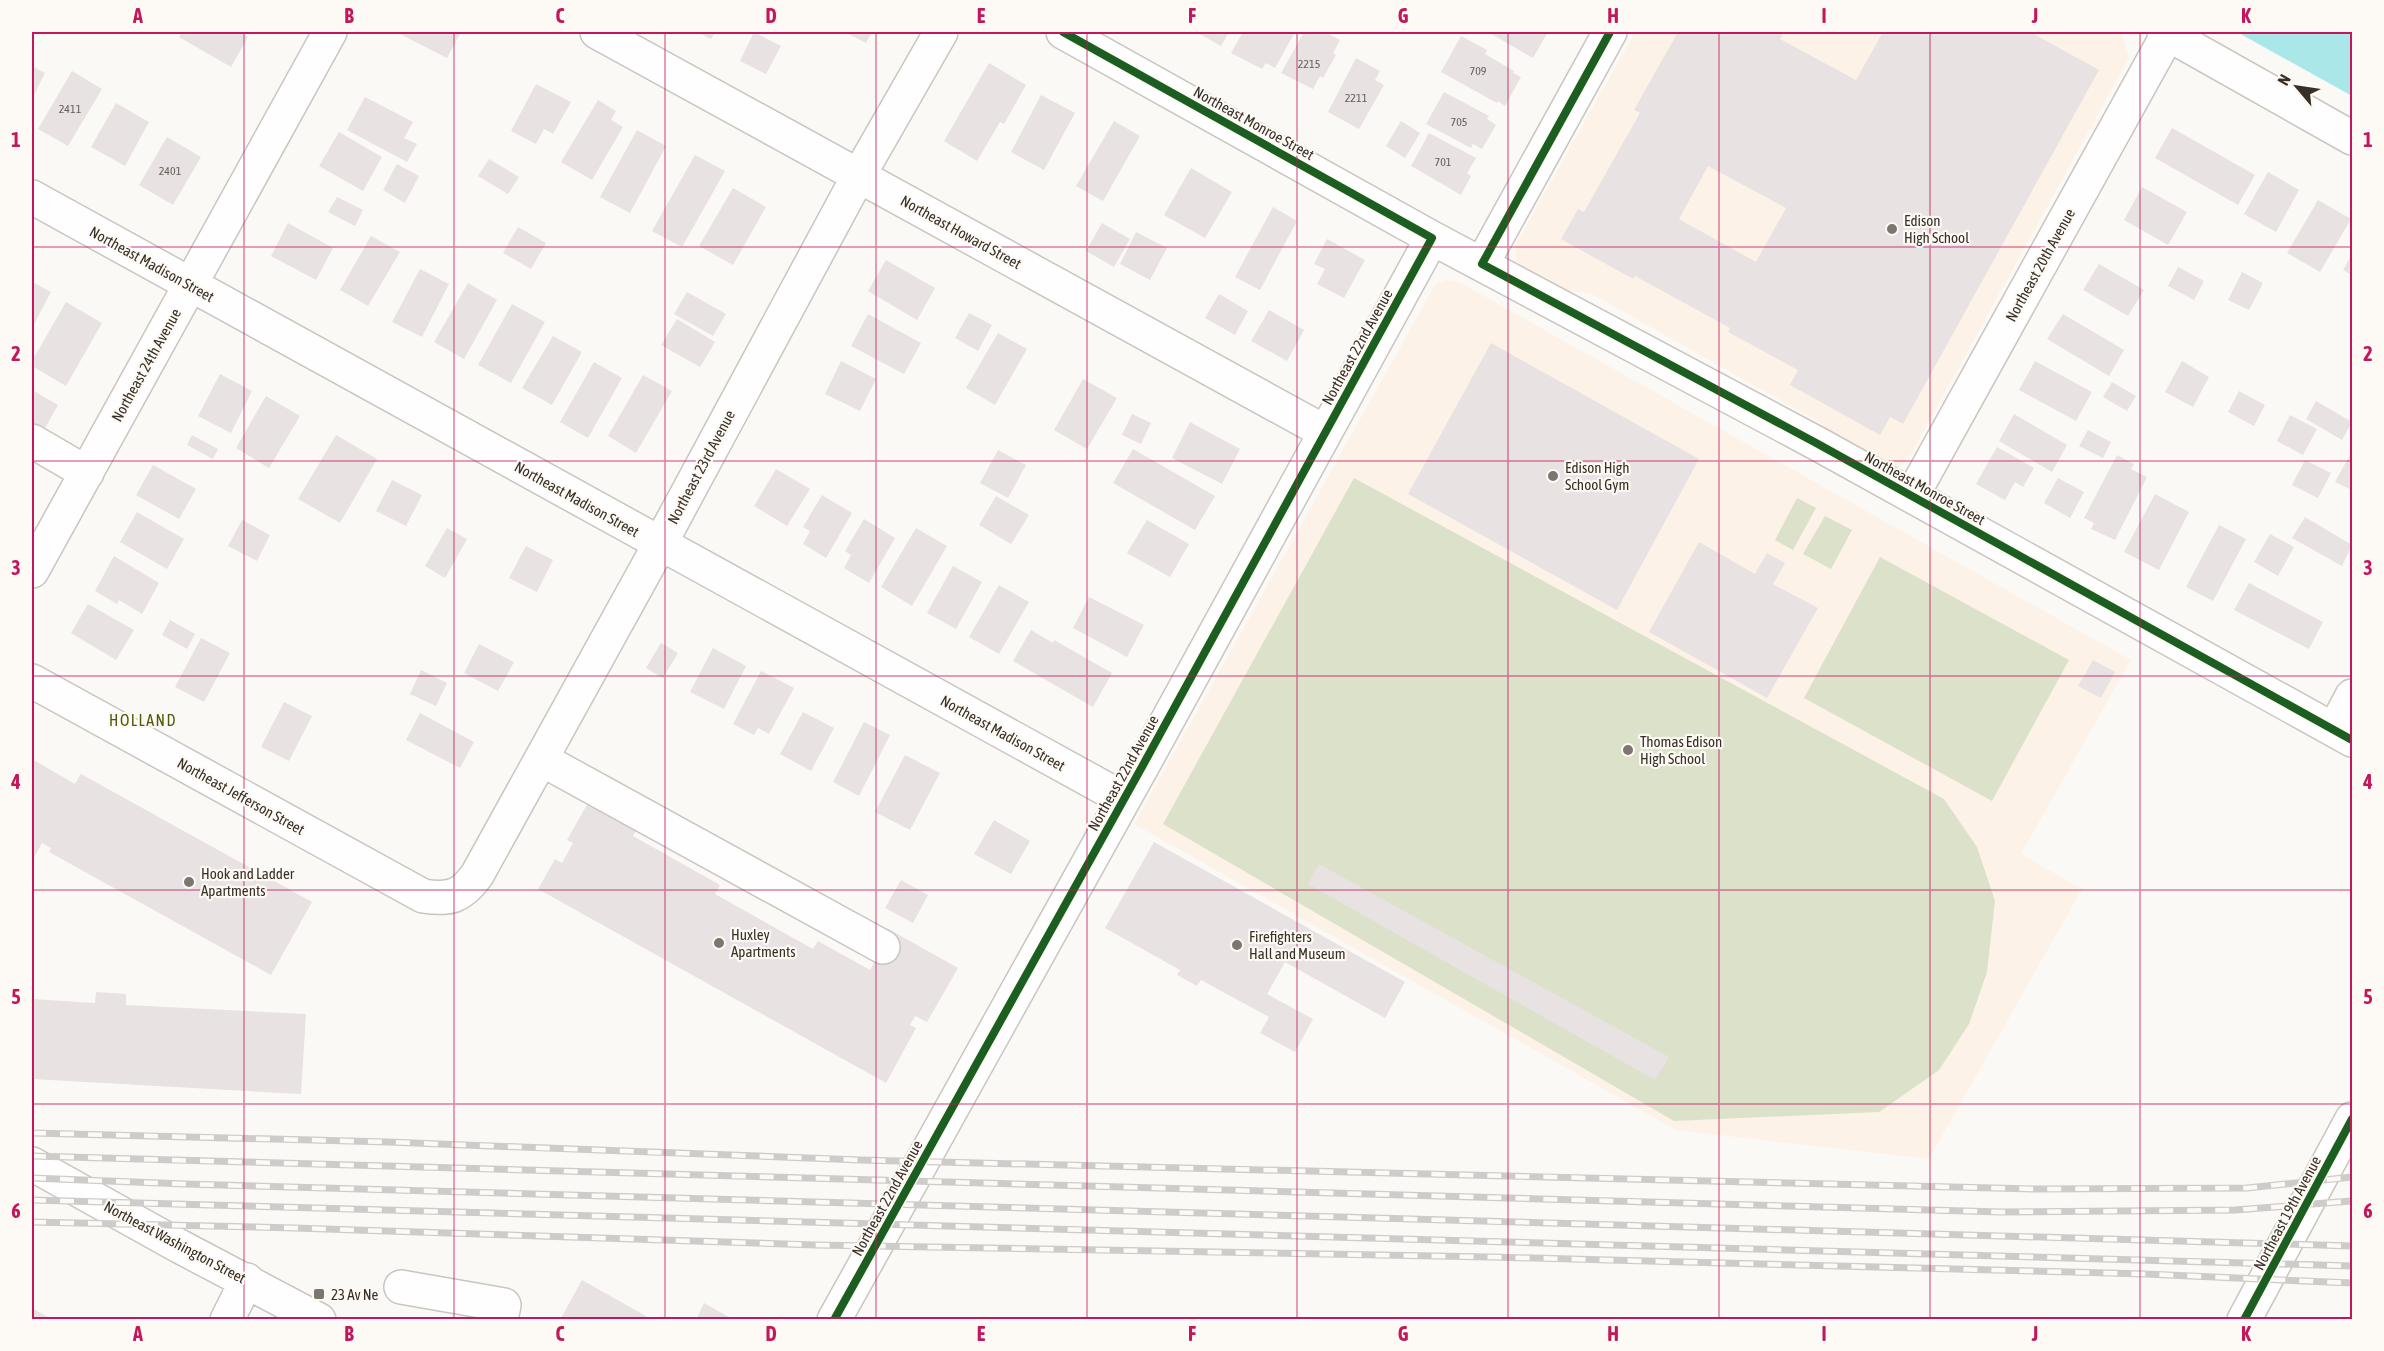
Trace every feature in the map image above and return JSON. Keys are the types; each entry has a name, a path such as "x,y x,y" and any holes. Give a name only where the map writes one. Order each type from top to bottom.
{"street":[{"name":"Northeast 24th Avenue","path":"32,571 330,32"},
{"name":"Northeast Howard Street","path":"597,32 1325,432"},
{"name":"Northeast 23rd Avenue","path":"454,896 468,888 477,875 660,544 859,175 941,32"},
{"name":"Northeast Monroe Street","path":"1063,32 1432,238 1912,496 2343,735"},
{"path":"1482,264 1610,32"},
{"path":"2166,32 2352,138"},
{"name":"Northeast 20th Avenue","path":"1912,496 2166,32"},
{"name":"Northeast Madison Street","path":"32,197 1124,799"},
{"name":"Northeast 22nd Avenue","path":"834,1320 1432,238"},
{"path":"32,441 87,473"},
{"name":"Northeast Jefferson Street","path":"32,681 423,896 438,898 454,896"},
{"path":"2343,735 2352,696"},
{"path":"541,759 883,947"},
{"name":"Northeast 19th Avenue","path":"2244,1320 2352,1119"},
{"name":"Northeast Washington Street","path":"32,1164 179,1246 319,1320"},
{"path":"227,1320 247,1280"},
{"path":"401,1287 504,1305 501,1320"}],"shaded area":[{"name":"Edison High School","path":"1635,32 2116,32 2122,35 2129,58 1910,456 1895,470 1850,453 1821,423 1590,293 1564,291 1517,265 1515,246"},
{"name":"Thomas Edison High School","path":"1445,280 1461,283 2131,660 2021,854 2082,889 1929,1159 1676,1130 1134,824 1435,285"}],"green space":[{"path":"1354,478 1944,799 1977,847 1995,901 1987,972 1969,1024 1939,1070 1879,1112 1674,1121 1163,824"},
{"path":"1797,498 1816,508 1793,550 1775,540"},
{"path":"1825,516 1852,530 1831,569 1803,554"},
{"path":"1880,557 2069,660 1992,801 1804,698"}],"water":[{"path":"2237,32 2352,32 2352,96"}],"building":[{"path":"182,32 240,32 248,37 231,67 179,37"},
{"path":"396,32 461,32 447,58"},
{"path":"697,32 715,32 711,39"},
{"path":"754,32 781,46 766,74 740,61"},
{"path":"845,32 872,32 866,43"},
{"path":"1196,32 1229,32 1221,46"},
{"path":"1243,32 1295,32 1275,68 1266,63 1262,69 1231,53"},
{"path":"1304,32 1325,32 1340,40 1333,53 1336,55 1323,78 1320,76 1313,89 1281,73"},
{"path":"1488,32 1548,32 1533,58"},
{"name":"Edison High School","path":"1678,32 1784,32 1780,39 1856,80 1883,32 2030,32 2099,70 1903,424 1890,417 1880,435 1790,385 1798,370 1728,332 1730,328 1635,276 1633,279 1561,239 1578,209 1584,212 1640,113 1634,110","holes":["1708,166 1786,208 1756,262 1679,219"]},
{"path":"1461,36 1487,50 1485,54 1521,77 1505,106 1441,72"},
{"path":"1356,58 1380,71 1375,80 1384,85 1359,129 1328,112"},
{"path":"989,63 1026,85 1004,124 1000,122 977,161 944,141"},
{"path":"32,66 45,73 32,99"},
{"path":"72,71 102,89 68,146 38,129"},
{"path":"536,84 571,102 553,134 544,129 536,144 511,131"},
{"path":"1444,92 1489,116 1487,119 1496,125 1482,149 1473,144 1471,148 1426,124"},
{"path":"1041,95 1075,113 1044,170 1011,152"},
{"path":"365,97 413,122 404,138 417,144 407,162 347,130"},
{"path":"598,100 616,111 611,120 623,127 592,180 561,162"},
{"path":"116,103 149,122 125,166 91,147"},
{"path":"1114,121 1140,136 1103,201 1076,186"},
{"path":"1401,121 1420,133 1405,158 1386,146"},
{"path":"2172,128 2255,175 2238,205 2155,158"},
{"path":"637,130 666,146 630,213 600,197"},
{"path":"339,132 382,157 363,191 319,166"},
{"path":"1429,133 1476,158 1467,173 1471,176 1461,195 1411,166"},
{"path":"167,137 201,157 173,205 139,185"},
{"path":"695,155 725,171 682,247 652,231"},
{"path":"489,159 519,177 508,194 478,176"},
{"path":"397,164 419,176 405,203 383,190"},
{"path":"1191,168 1232,192 1205,238 1164,215"},
{"path":"2268,172 2299,190 2276,232 2244,214"},
{"path":"2142,187 2187,212 2168,245 2124,220"},
{"path":"733,188 766,207 733,265 699,246"},
{"path":"337,197 363,210 355,226 328,212"},
{"path":"2318,200 2351,219 2320,272 2287,253"},
{"path":"1273,207 1297,221 1260,290 1235,277"},
{"path":"288,223 333,248 316,280 271,256"},
{"path":"1102,223 1130,239 1114,267 1086,251"},
{"path":"518,227 546,243 531,269 503,253"},
{"path":"1136,232 1167,248 1150,280 1120,264"},
{"path":"371,236 400,252 368,306 340,290"},
{"path":"1327,239 1365,260 1344,298 1317,284 1325,269 1314,264"},
{"path":"2352,254 2352,275 2343,270"},
{"path":"886,260 935,288 917,320 868,291"},
{"path":"2099,264 2144,290 2128,316 2083,290"},
{"path":"2178,267 2204,281 2194,300 2168,286"},
{"path":"420,269 449,284 422,337 392,322"},
{"path":"2242,272 2263,283 2249,310 2228,300"},
{"path":"32,282 51,292 32,328"},
{"path":"468,283 497,300 464,359 434,342"},
{"path":"687,292 726,314 713,336 674,314"},
{"path":"1219,294 1248,311 1235,335 1205,318"},
{"path":"66,302 102,323 66,386 32,366 32,361"},
{"path":"512,304 545,322 511,383 478,365"},
{"path":"1269,310 1304,330 1287,361 1251,341"},
{"path":"969,313 992,325 978,351 955,338"},
{"path":"868,314 921,343 904,374 851,346"},
{"path":"2063,314 2124,350 2109,376 2047,339"},
{"path":"677,319 715,342 700,367 661,345"},
{"path":"998,333 1027,349 995,405 966,388"},
{"path":"553,336 582,352 552,405 522,388"},
{"name":"Edison High School Gym","path":"1491,343 1699,459 1617,610 1408,494"},
{"path":"841,361 876,379 860,411 825,394"},
{"path":"2035,361 2092,392 2076,421 2019,390"},
{"path":"2182,361 2209,377 2193,407 2165,392"},
{"path":"594,362 622,378 588,438 560,422"},
{"path":"220,374 252,391 231,433 198,416"},
{"path":"643,375 672,391 636,453 608,436"},
{"path":"1083,379 1117,398 1087,449 1054,430"},
{"path":"2112,382 2136,396 2127,411 2103,397"},
{"path":"34,391 58,405 44,430 32,423 32,394"},
{"path":"2239,391 2265,405 2254,426 2228,412"},
{"path":"266,396 300,416 269,468 236,448"},
{"path":"2316,401 2352,422 2342,440 2306,419"},
{"path":"1132,414 1151,423 1141,444 1122,435"},
{"path":"2014,414 2067,445 2052,472 1999,441"},
{"path":"2290,415 2317,429 2303,455 2277,441"},
{"path":"1190,422 1240,449 1222,484 1172,458"},
{"path":"2088,430 2111,442 2103,458 2079,446"},
{"path":"192,435 218,449 213,459 187,445"},
{"path":"336,435 377,459 340,523 298,499"},
{"path":"1997,447 2034,468 2023,487 2015,482 2005,500 1976,484"},
{"path":"1133,449 1215,496 1195,530 1113,483"},
{"path":"998,450 1026,465 1008,498 980,483"},
{"path":"2352,454 2352,490 2335,482"},
{"path":"2117,455 2134,464 2131,469 2147,477 2115,540 2091,529 2094,523 2084,518"},
{"path":"2305,460 2331,473 2318,498 2292,485"},
{"path":"153,465 196,489 179,519 136,495"},
{"path":"776,469 810,489 787,526 754,506"},
{"path":"2058,478 2084,492 2070,518 2044,503"},
{"path":"392,480 422,495 406,526 376,511"},
{"path":"2155,494 2189,512 2159,570 2124,552"},
{"path":"822,495 852,513 826,558 803,544 810,531 803,527"},
{"path":"996,496 1029,515 1011,544 979,525"},
{"path":"137,512 184,539 167,569 120,542"},
{"path":"2305,517 2352,545 2342,566 2292,538"},
{"path":"864,519 895,538 869,583 844,568 851,555 845,551"},
{"path":"242,520 270,535 257,561 228,546"},
{"path":"1147,520 1189,544 1170,577 1127,553"},
{"path":"2219,525 2246,539 2213,601 2186,587"},
{"path":"447,528 467,539 445,578 425,566"},
{"path":"916,528 947,546 912,606 881,587"},
{"path":"2270,534 2294,547 2278,576 2254,562"},
{"path":"1699,542 1755,574 1767,553 1785,563 1773,584 1818,608 1767,698 1649,632"},
{"path":"526,546 553,560 537,592 509,578"},
{"path":"114,556 159,583 142,614 119,600 117,604 95,591"},
{"path":"953,566 982,582 956,629 927,613"},
{"path":"2249,583 2323,622 2309,649 2234,610"},
{"path":"999,585 1029,602 999,654 969,637"},
{"path":"1089,597 1144,625 1127,657 1073,628"},
{"path":"88,604 134,630 116,660 71,633"},
{"path":"170,620 195,634 187,649 162,635"},
{"path":"1031,630 1053,643 1054,640 1112,673 1093,707 1013,661"},
{"path":"201,638 230,653 204,702 175,687"},
{"path":"661,643 678,653 663,678 646,668"},
{"path":"479,644 514,662 498,691 464,673"},
{"path":"713,648 746,666 724,709 690,692"},
{"path":"2093,660 2115,672 2101,698 2078,686"},
{"path":"421,670 447,683 436,706 410,694"},
{"path":"761,671 794,688 769,734 758,728 754,735 733,724"},
{"path":"284,702 312,716 289,761 261,747"},
{"path":"803,712 834,728 811,771 780,754"},
{"path":"420,713 474,742 460,768 406,740"},
{"path":"864,722 890,735 859,796 833,782"},
{"path":"905,755 940,773 910,830 875,812"},
{"name":"Hook and Ladder Apartments","path":"32,759 75,784 81,774 312,902 271,975 49,852 51,848 42,843 32,861"},
{"name":"Huxley Apartments","path":"589,801 638,827 633,836 720,885 715,894 813,949 818,941 870,970 883,947 878,944 887,928 958,968 927,1022 915,1016 910,1025 916,1028 886,1083 538,889 555,859 562,863 573,843 567,840"},
{"path":"994,820 1030,841 1011,874 974,854"},
{"name":"Firefighters Hall and Museum","path":"1154,842 1405,982 1385,1018 1285,962 1267,994 1313,1019 1295,1052 1260,1033 1269,1017 1201,980 1197,986 1177,975 1180,970 1105,928"},
{"path":"1319,864 1669,1057 1655,1080 1308,884"},
{"path":"901,880 928,895 913,923 885,908"},
{"path":"96,992 126,994 126,1005 306,1014 301,1094 32,1079 32,999 95,1003"},
{"path":"582,1280 653,1320 560,1320"},
{"path":"704,1303 734,1320 696,1320"},
{"path":"32,1308 53,1320 32,1320"}],"railway":[{"path":"32,1133 388,1142 860,1160 2035,1189 2247,1188 2352,1177"},
{"path":"32,1156 2001,1212 2235,1210 2352,1201"},
{"path":"32,1178 2352,1246"},
{"path":"32,1200 2352,1266"},
{"path":"32,1222 815,1245 1491,1257 2145,1274 2352,1283"}],"cycle path":[{"path":"834,1320 1143,765 1432,238 1063,32"},
{"path":"1610,32 1482,264 1818,444 2352,740"},
{"path":"2244,1320 2352,1119"}],"place":[{"name":"Edison High School","path":"1892,229"},
{"name":"Edison High School Gym","path":"1553,476"},
{"name":"Thomas Edison High School","path":"1628,750"},
{"name":"Hook and Ladder Apartments","path":"189,882"},
{"name":"Huxley Apartments","path":"719,943"},
{"name":"Firefighters Hall and Museum","path":"1237,945"},
{"name":"23 Av Ne","path":"319,1294"}],"district":[{"name":"HOLLAND","path":"143,720"}]}
